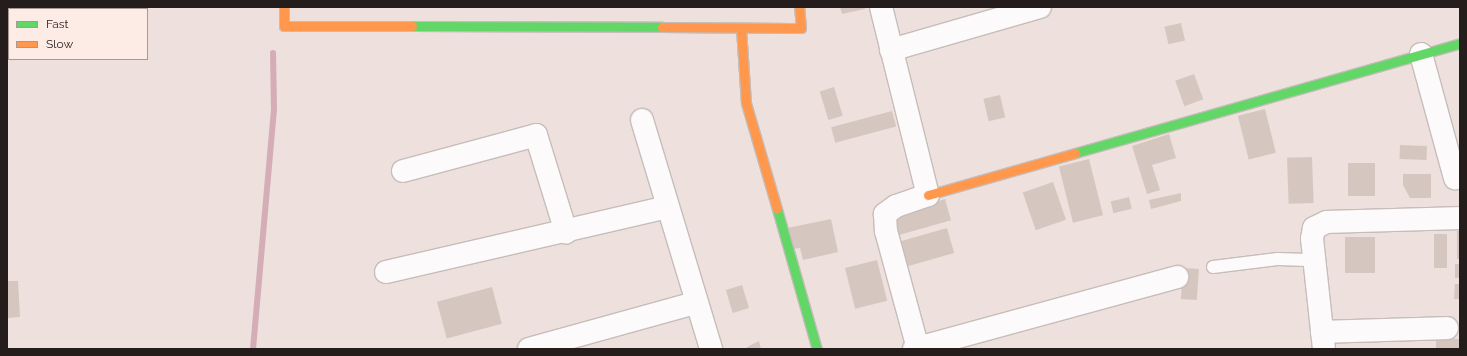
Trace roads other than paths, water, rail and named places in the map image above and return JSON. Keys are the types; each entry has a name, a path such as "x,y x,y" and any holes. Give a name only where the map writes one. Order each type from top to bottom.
{"street":[{"path":"284,7 284,26 801,28 799,7"},
{"path":"881,7 928,195"},
{"path":"892,50 1040,7"},
{"path":"741,28 746,103 817,349"},
{"path":"1177,277 917,349 886,231 885,214 896,206 928,195 1460,43"},
{"path":"1421,54 1455,178"},
{"path":"642,120 711,349"},
{"path":"404,171 536,135 566,232"},
{"path":"386,272 566,232 667,207"},
{"path":"1447,328 1323,341 1314,260 1314,228 1327,222 1460,218"},
{"path":"529,349 696,303"}],"lane":[{"path":"1213,268 1278,259 1314,260"}],"waterway":[{"path":"253,349 274,109 273,53"}]}
